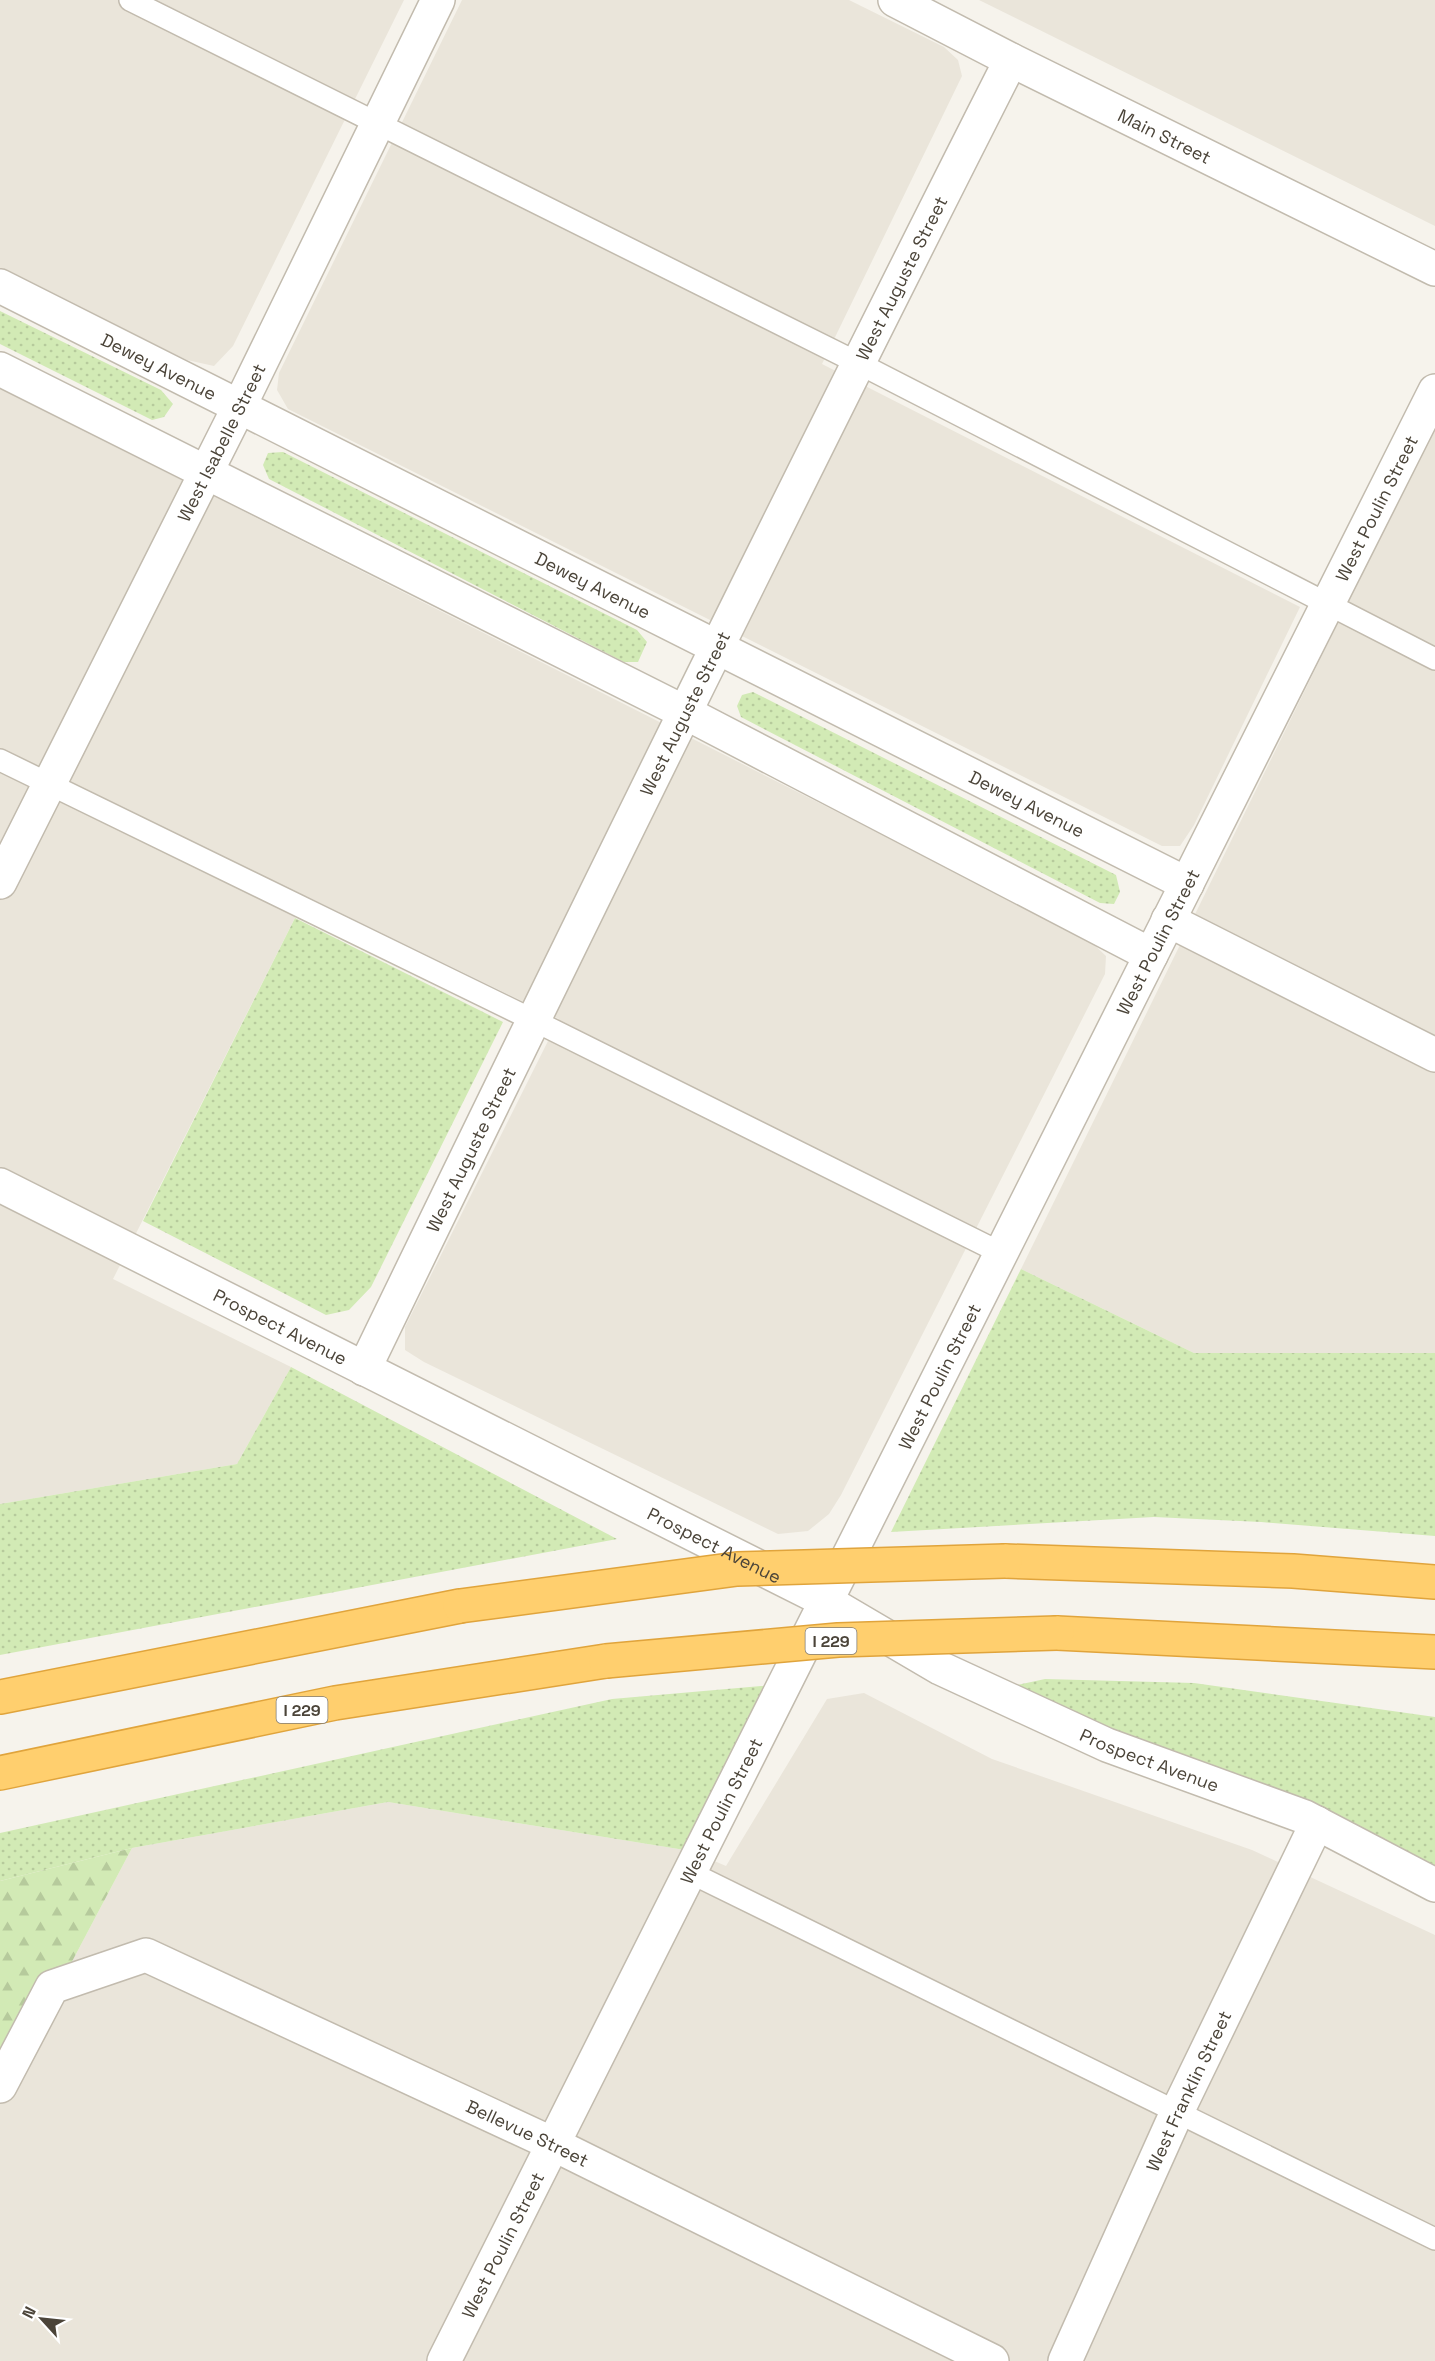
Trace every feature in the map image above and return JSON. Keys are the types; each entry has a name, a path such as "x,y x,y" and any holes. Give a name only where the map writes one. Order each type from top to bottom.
{"highway":[{"path":"0,1697 460,1606 737,1569 1005,1561 1293,1571 1435,1582"},
{"name":"I 229","path":"0,1773 335,1703 606,1661 838,1640 1057,1633 1435,1652"}],"street":[{"name":"West Isabelle Street","path":"0,882 207,473 438,0"},
{"name":"Main Street","path":"894,0 1435,269"},
{"name":"West Auguste Street","path":"364,1370 533,1020 858,363 1011,60"},
{"name":"Dewey Avenue","path":"0,286 1187,884"},
{"path":"0,369 686,713 1151,955"},
{"name":"West Poulin Street","path":"444,2361 1435,391"},
{"path":"1168,920 1435,1056"},
{"name":"Prospect Avenue","path":"0,1185 826,1601 940,1668 1107,1745 1317,1823 1435,1885"},
{"name":"West Franklin Street","path":"1065,2361 1177,2112 1317,1823"},
{"name":"Bellevue Street","path":"0,2086 52,1987 146,1955 553,2144 992,2361"}],"lane":[{"path":"130,0 858,363 1435,659"},
{"path":"0,760 533,1020 1001,1253"},
{"path":"689,1872 1435,2239"}],"shaded area":[{"path":"0,0 404,0 233,346 214,366 187,360 0,268"},
{"path":"462,0 849,0 944,47 958,60 962,76 822,364 1300,607 1194,825 1180,846 1162,846 288,409 277,390 279,373"},
{"path":"979,0 1435,0 1435,226"},
{"path":"0,388 1088,939 1106,956 1105,974 841,1495 829,1514 808,1531 778,1534 424,1362 405,1350 405,1327 559,1019 306,896 113,1279 291,1367 237,1464 0,1504"},
{"path":"1435,425 1435,1353 1194,1353 1021,1269"},
{"path":"864,1693 992,1759 1252,1850 1435,1935 1435,2361 0,2361 0,2098 132,1848 388,1802 691,1851 726,1866 827,1699"}],"green space":[{"path":"0,311 161,390 173,404 164,417 152,420 0,344"},
{"path":"283,452 637,630 647,642 638,662 624,662 269,479 263,465 268,453"},
{"path":"753,692 1116,875 1120,892 1114,904 1100,903 741,717 737,706 742,695"},
{"path":"295,918 503,1022 371,1287 349,1310 326,1315 143,1221"},
{"path":"1021,1269 1194,1353 1435,1353 1435,1536 1261,1522 1154,1517 891,1532"},
{"path":"291,1367 617,1539 0,1655 0,1504 237,1464"},
{"path":"1045,1679 1194,1683 1435,1717 1435,1874 1003,1688"},
{"path":"774,1685 691,1851 388,1802 132,1848 0,1881 0,1833 612,1699"},
{"path":"132,1848 0,2098 0,1881"}]}
